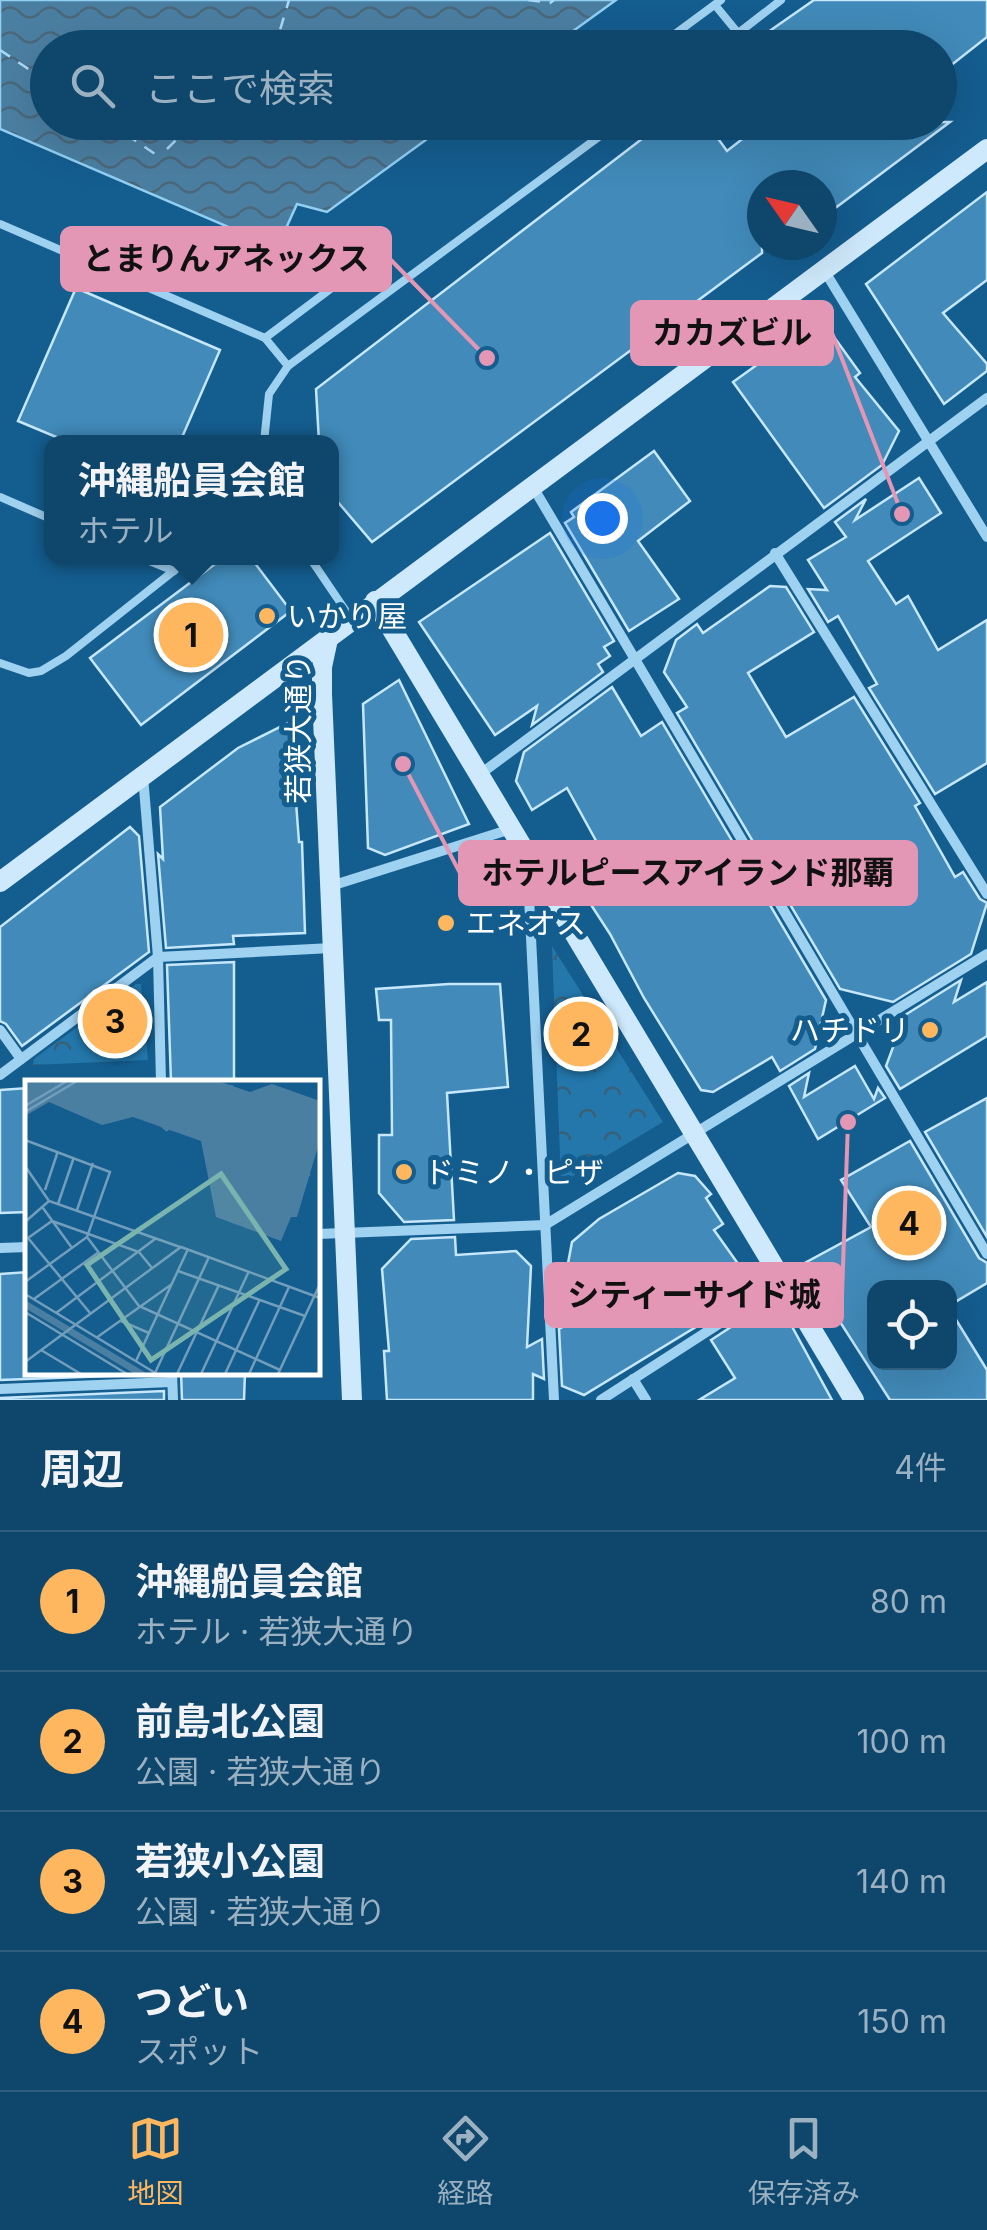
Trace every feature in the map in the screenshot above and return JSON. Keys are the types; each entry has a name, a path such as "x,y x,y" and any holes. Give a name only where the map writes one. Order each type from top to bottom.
{"main road":[{"name":"若狭大通り","path":"352,1400 322,667 328,639 987,149"},
{"path":"375,601 854,1400"},
{"path":"0,882 328,639"}],"street":[{"path":"824,270 987,537"},
{"path":"479,775 987,398"},
{"path":"532,486 987,1254"},
{"path":"775,553 987,894"},
{"path":"143,776 158,958 161,1080"},
{"path":"330,886 512,829"},
{"path":"542,882 530,896 554,1400"},
{"path":"0,1075 158,958 332,948"},
{"path":"320,1234 545,1225 987,954"},
{"path":"0,1030 21,1059"},
{"path":"0,1248 25,1247"},
{"path":"600,1400 784,1282"},
{"path":"0,1389 172,1377 173,1400"},
{"path":"633,1379 646,1400"}],"lane":[{"path":"742,30 782,0"},
{"path":"680,30 718,2 736,30"},
{"path":"265,435 269,394 288,366 595,140"},
{"path":"0,224 265,338 288,366"},
{"path":"265,338 333,287 319,265 282,244"},
{"path":"0,497 44,515"},
{"path":"159,565 174,571"},
{"path":"0,663 30,673 42,671 181,565"},
{"path":"315,565 352,620"}],"green space":[{"path":"552,946 663,1122 561,1183"},
{"path":"141,984 148,1060 33,1065 34,1059"}],"water":[{"path":"0,0 616,0 575,30 30,30 30,140 426,140 327,212 297,204 277,248 0,129"}],"building":[{"path":"814,0 987,0 987,37 957,61 957,30 771,30"},
{"path":"641,140 719,140 727,151 741,140 926,140 837,207 837,170 747,170 747,260 753,260 372,542 339,503 339,435 319,435 316,389"},
{"path":"987,192 987,280 943,313 987,364 987,371 944,404 866,284"},
{"path":"76,288 220,350 183,435 51,435 18,421"},
{"path":"821,319 860,373 855,377 899,431 882,465 824,508 733,382"},
{"path":"654,451 690,501 638,541 679,599 629,631 565,523 574,517 571,512"},
{"path":"919,478 941,513 868,561 896,604 908,596 938,650 987,620 987,763 935,794 869,688 877,684 838,616 828,622 808,589 827,590 808,560 846,537 835,522 866,499 855,520"},
{"path":"550,533 614,641 604,647 610,656 598,664 603,672 532,725 537,706 495,735 419,622"},
{"path":"214,565 256,565 291,611 141,725 90,658"},
{"path":"770,586 786,587 814,632 748,673 786,737 854,697 920,803 915,806 955,877 963,872 980,899 987,903 971,954 893,1002 840,989 677,713 687,707 664,672 676,640 697,624 703,633"},
{"path":"399,680 469,824 385,855 368,848 363,704"},
{"path":"612,687 641,736 662,722 826,1000 815,1049 780,1071 772,1057 713,1092 701,1090 567,868 600,848 567,788 532,810 516,781 524,752"},
{"path":"290,722 302,842 305,933 233,936 234,944 166,948 158,854 163,859 160,807 238,748"},
{"path":"130,827 139,836 149,952 22,1046 0,1021 0,927"},
{"path":"234,962 234,1080 171,1080 167,965"},
{"path":"961,980 954,1002 987,982 987,1036 900,1089 886,1066 905,1015"},
{"path":"500,984 508,1087 447,1093 454,1220 404,1222 379,1193 379,1135 392,1135 391,1020 379,1020 376,989"},
{"path":"855,1066 874,1099 878,1088 885,1098 818,1139 789,1086 809,1073 804,1097"},
{"path":"25,1088 25,1212 0,1213 0,1090"},
{"path":"987,1098 987,1237 925,1132"},
{"path":"910,1141 979,1258 987,1263 987,1283 957,1301 957,1280 867,1280 867,1364 803,1264 871,1227 841,1180"},
{"path":"678,1173 695,1176 711,1194 706,1198 723,1224 714,1230 751,1282 750,1294 584,1395 562,1386 559,1329 591,1312 566,1274 572,1242 599,1219"},
{"path":"455,1237 456,1255 516,1251 531,1266 527,1347 542,1339 544,1379 533,1374 533,1400 387,1400 384,1351 389,1351 382,1269 411,1239"},
{"path":"25,1272 25,1375 136,1375 0,1380 0,1274"},
{"path":"757,1310 789,1321 832,1400 699,1400 735,1378 711,1340"},
{"path":"957,1321 987,1370 987,1400 890,1400 871,1370 957,1370"},
{"path":"181,1375 245,1375 244,1400 182,1400"},
{"path":"164,1391 164,1400 0,1400 0,1398"}],"ferry route":[{"path":"280,30 289,0"},
{"path":"528,0 554,0"},
{"path":"0,50 30,70"},
{"path":"134,140 158,156"},
{"path":"167,149 176,140"}],"place":[{"name":"とまりんアネックス","path":"487,358"},
{"name":"カカズビル","path":"902,514"},
{"name":"いかり屋","path":"267,616"},
{"name":"沖縄船員会館","path":"191,635"},
{"name":"ホテルピースアイランド那覇","path":"403,764"},
{"name":"エネオス","path":"446,923"},
{"name":"若狭小公園","path":"115,1021"},
{"name":"ハチドリ","path":"930,1030"},
{"name":"前島北公園","path":"581,1034"},
{"name":"シティーサイド城","path":"848,1122"},
{"name":"ドミノ・ピザ","path":"404,1172"},
{"name":"つどい","path":"909,1223"}]}
